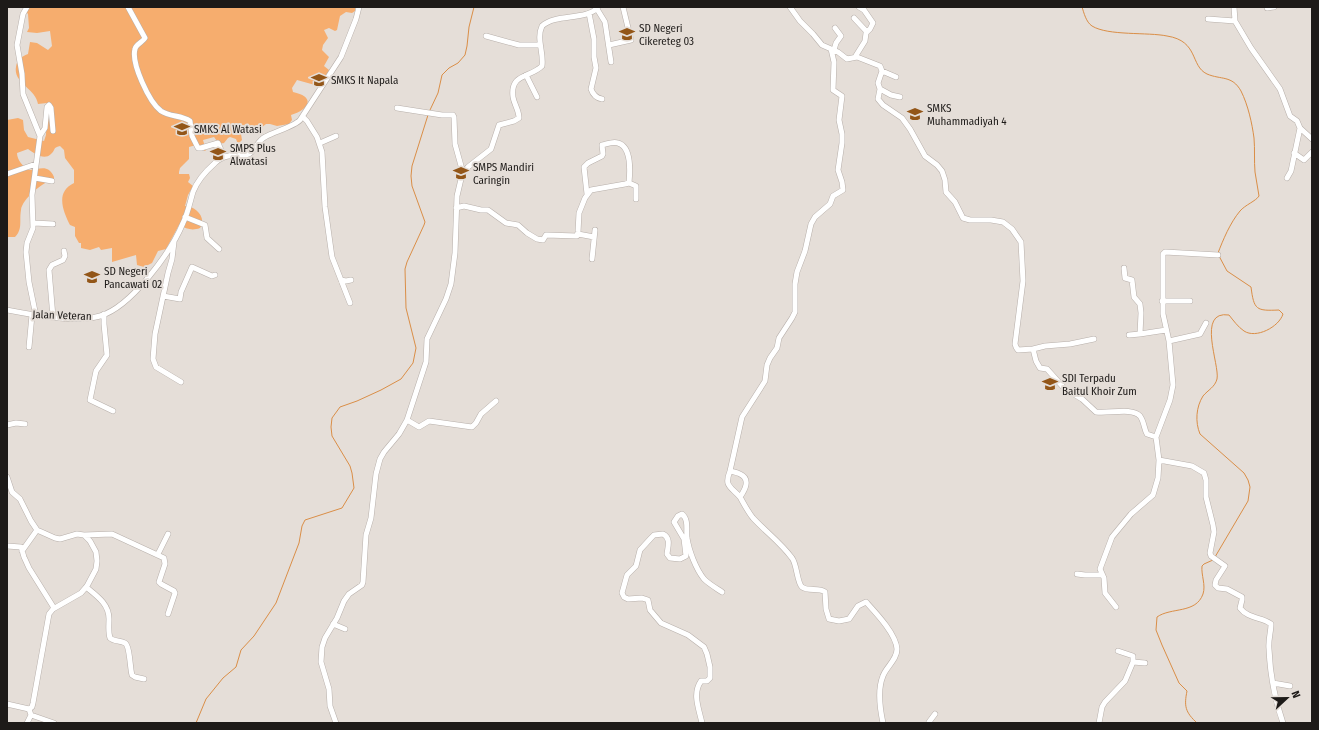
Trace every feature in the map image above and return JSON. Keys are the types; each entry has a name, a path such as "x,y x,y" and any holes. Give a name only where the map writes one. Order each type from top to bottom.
{"street":[{"path":"27,7 23,14 17,45 21,67 23,94 40,136"},
{"path":"128,7 145,38 137,45 135,49 135,57 139,74 154,103 166,114 181,117 190,121 192,136 198,148 218,143 224,157 248,155 263,138 280,129 296,124 303,117 341,57 356,19 359,7"},
{"path":"609,45 631,40 625,21 623,7"},
{"path":"790,7 800,21 826,48 833,49 847,59 854,57 877,65 882,68 882,71 896,77"},
{"path":"854,57 865,41 867,32 873,25 872,21 864,10 859,7"},
{"path":"1234,7 1235,21 1251,48 1280,89 1288,113 1299,123 1300,128 1312,139"},
{"path":"1267,8 1274,7"},
{"path":"335,722 330,706 329,689 321,662 321,652 324,642 346,597 364,582 366,535 371,518 376,474 382,455 399,434 407,420 426,362 427,339 444,304 451,284 455,253 458,188 463,172 491,149 499,125 514,121 518,118 519,113 513,98 513,86 516,81 542,66 539,45 541,28 544,24 558,19 590,13 598,8 605,22 611,62"},
{"path":"590,13 596,68 591,89 597,98 602,99"},
{"path":"854,18 867,32"},
{"path":"1208,18 1235,21"},
{"path":"834,28 841,36 833,49 834,62 832,90 842,96 839,120 842,143 838,170 842,182 842,190 834,196 830,204 815,217 811,224 805,251 797,272 795,284 795,312 779,338 777,348 769,361 765,381 742,417 727,482 740,497 752,517 774,537 792,557 800,585 807,589 824,591 826,596 826,610 829,619 839,621 849,619 858,606 866,602 892,636 897,648 896,654 881,682 880,706 883,723"},
{"path":"486,36 520,45 539,45"},
{"path":"882,71 878,81 880,89 878,99 902,118 925,156 942,171 945,180 946,192 955,202 963,218 966,220 991,220 1003,222 1012,229 1021,242 1023,281 1015,344 1016,348 1018,350 1033,349 1094,339"},
{"path":"526,75 537,97"},
{"path":"880,89 891,95 900,97"},
{"path":"30,347 34,315 26,252 33,232 34,223 32,195 40,136 45,128 49,105 51,108 53,131"},
{"path":"397,108 442,115 453,115 454,144 463,172"},
{"path":"303,117 312,128 320,143 323,158 326,220 332,257 350,304"},
{"path":"1287,178 1291,171 1300,128"},
{"path":"320,143 336,136"},
{"path":"587,194 584,168 602,156 602,146 612,142 617,142 620,144 628,156 630,164 629,183"},
{"path":"1294,153 1304,160 1312,152"},
{"name":"Jalan Veteran","path":"7,310 53,317 89,317 104,314 126,300 147,279 166,254 185,217 194,190 216,162 224,157"},
{"path":"7,174 36,164"},
{"path":"35,178 52,181"},
{"path":"578,234 579,213 587,194 594,188 629,183 636,186 636,199"},
{"path":"456,208 464,206 488,210 506,223 518,225 529,235 539,240 544,240 546,235 576,236 578,234 594,237"},
{"path":"185,217 205,225 208,240 219,249"},
{"path":"34,223 53,224"},
{"path":"592,260 595,230"},
{"path":"174,241 172,259 155,334 153,362 156,367 181,382"},
{"path":"53,317 49,270 52,265 63,260 65,256 64,251"},
{"path":"1116,607 1105,593 1104,578 1100,569 1112,537 1131,514 1153,495 1158,478 1159,460 1156,437 1170,400 1172,390 1169,341 1163,314 1162,301 1164,253 1218,255"},
{"path":"163,296 180,299 181,292 192,268 212,276 215,275"},
{"path":"1124,268 1124,276 1125,278 1132,280 1134,297 1140,304 1140,334"},
{"path":"341,280 351,280"},
{"path":"1162,301 1190,301"},
{"path":"104,314 107,355 96,371 90,400 113,411"},
{"path":"1169,341 1202,333 1206,323"},
{"path":"1129,335 1166,330"},
{"path":"1033,349 1039,367 1047,369 1064,388 1082,399 1096,412 1121,411 1137,414 1142,420 1147,434 1156,437"},
{"path":"407,420 419,427 429,421 472,427 481,414 496,401"},
{"path":"7,425 16,423 25,424"},
{"path":"1159,460 1192,466 1204,473 1206,480 1206,497 1214,532 1210,548 1211,556 1226,566 1216,580 1215,584 1216,586 1227,588 1242,598 1240,608 1245,614 1271,624 1269,649 1273,682 1283,723"},
{"path":"730,471 742,474 746,480 746,487 740,497"},
{"path":"7,477 12,492 22,502 37,530 55,538 77,534 112,534 164,558 165,561 159,582 175,593 168,614"},
{"path":"702,723 696,697 702,681 706,681 710,678 710,668 706,650 700,643 688,635 660,623 650,610 648,600 642,598 628,599 624,597 622,590 627,575 638,562 640,550 654,535 663,534 668,537 669,542 667,554 670,558 680,559 686,556 684,539 674,522 678,516 682,514 687,522 687,537 698,568 704,579 722,592"},
{"path":"22,551 37,530"},
{"path":"158,554 168,534"},
{"path":"29,709 32,707 33,703 47,618 50,611 86,588 96,569 97,556 90,541 84,535"},
{"path":"7,546 21,547 29,568 54,608"},
{"path":"1077,574 1090,576 1102,575"},
{"path":"86,588 101,600 107,608 109,614 110,638 113,641 124,643 128,647 132,675 144,679"},
{"path":"333,624 346,629"},
{"path":"1099,723 1102,707 1108,698 1125,682 1133,662 1133,656 1118,651"},
{"path":"1133,662 1145,664"},
{"path":"1273,682 1290,686"},
{"path":"7,704 29,709"},
{"path":"27,723 31,715 29,709"},
{"path":"930,723 929,722 935,714"},
{"path":"31,715 54,723"}],"shaded area":[{"path":"22,7 355,7 355,11 352,13 346,12 340,16 337,30 335,31 329,28 324,30 328,38 323,45 322,50 329,57 324,66 329,70 328,75 319,80 315,85 297,80 292,88 293,92 301,94 305,97 307,104 302,110 291,115 292,120 289,124 277,126 266,124 257,131 251,127 241,134 242,140 238,144 236,139 230,137 224,143 221,143 214,137 203,140 205,151 196,145 189,147 189,159 180,168 179,174 189,174 190,178 188,182 193,186 188,195 185,206 193,208 199,213 202,224 200,228 194,229 179,225 166,249 158,251 152,263 144,267 137,265 136,255 112,262 112,248 101,250 99,247 90,250 81,248 81,243 79,243 75,236 75,227 70,225 63,208 62,202 64,191 74,183 74,170 65,158 64,150 60,146 55,148 51,154 45,157 39,156 28,149 17,153 22,165 28,170 43,168 49,170 54,179 39,187 29,196 22,206 19,231 15,237 7,237 7,120 18,118 23,120 24,130 28,137 44,141 46,135 47,103 38,104 33,94 21,82 16,73 17,62 23,56 28,54 30,42 37,43 48,50 52,46 50,31 37,33 27,32 29,28 28,14"}],"waterway":[{"path":"430,110 438,93 442,75 449,68 458,63 465,55 469,27 474,7"},
{"path":"1082,7 1088,22 1092,26 1099,29 1118,33 1167,36 1177,39 1189,48 1202,70 1212,76 1234,82 1241,91 1251,120 1254,142 1255,172 1259,196 1242,209 1236,216 1218,253"},
{"path":"196,723 206,699 223,678 236,667 241,650 254,636 276,603 299,543 302,526 305,520 342,508 354,488 350,466 332,436 332,418 340,407 381,390 401,379 413,363 416,348 406,308 405,269 425,222 412,186 411,176 412,166 428,115"},
{"path":"1215,557 1248,501 1250,487 1244,473 1200,434 1197,425 1197,415 1201,400 1217,379 1211,329 1214,321 1219,316 1229,315 1244,331 1255,334 1261,333 1277,323 1283,314 1279,310 1265,310 1258,308 1253,300 1251,287 1227,271 1219,256"},
{"path":"1197,723 1186,708 1187,691 1179,683 1156,630 1157,617 1195,605 1200,600 1204,591 1202,566 1213,560"}],"place":[{"name":"SD Negeri Cikereteg 03","path":"627,34"},
{"name":"SMKS It Napala","path":"319,80"},
{"name":"SMKS Muhammadiyah 4","path":"915,114"},
{"name":"SMKS Al Watasi","path":"182,129"},
{"name":"SMPS Plus Alwatasi","path":"218,154"},
{"name":"SMPS Mandiri Caringin","path":"461,173"},
{"name":"SD Negeri Pancawati 02","path":"92,277"},
{"name":"SDI Terpadu Baitul Khoir Zum","path":"1050,384"}]}
